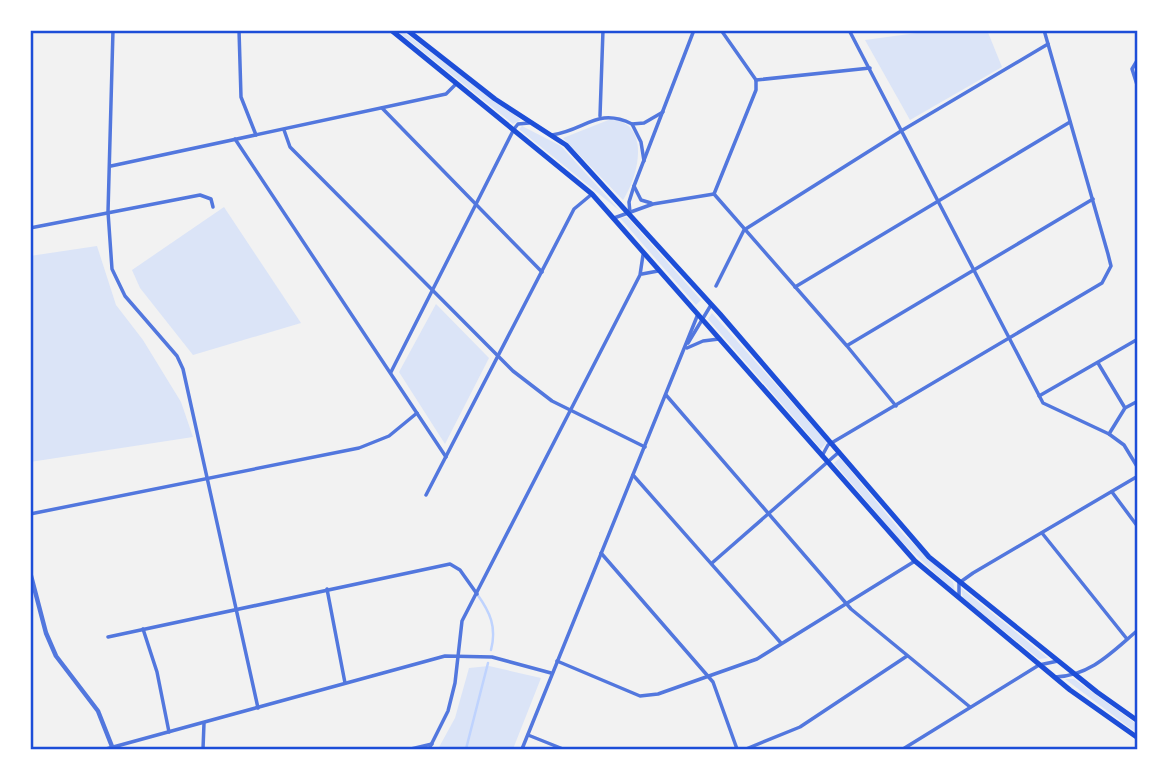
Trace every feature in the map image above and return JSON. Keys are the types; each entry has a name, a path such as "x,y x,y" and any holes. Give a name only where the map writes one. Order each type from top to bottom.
{"main road":[{"path":"391,30 593,194 915,561 1053,677 1138,738"},
{"path":"407,30 495,99 552,135 630,213 833,443 892,517 959,583 1138,721"}],"street":[{"path":"113,30 108,212 112,269 125,296 177,356 183,369 258,708"},
{"path":"239,30 241,97 256,135"},
{"path":"600,116 603,30"},
{"path":"630,213 629,202 634,186 694,30"},
{"path":"714,194 756,90 756,80 721,30"},
{"path":"849,30 1043,403 1110,434 1124,445 1138,468"},
{"path":"822,456 825,449 833,443 1102,283 1108,276 1111,266 1044,30"},
{"path":"716,286 744,230 901,131 1048,44"},
{"path":"1138,59 1132,69 1138,88"},
{"path":"756,80 870,68"},
{"path":"111,166 446,94 456,84"},
{"path":"382,108 542,272"},
{"path":"552,135 573,130 600,116 615,116 632,124 644,123 664,111"},
{"path":"795,287 1070,121"},
{"path":"391,373 514,129 518,124 534,125"},
{"path":"632,124 641,142 644,163"},
{"path":"284,130 290,147 499,357 537,391 645,447"},
{"path":"235,139 446,457"},
{"path":"634,186 641,200 653,204"},
{"path":"426,495 573,209 593,194"},
{"path":"614,218 653,204 714,194"},
{"path":"714,194 896,406"},
{"path":"30,228 200,195 211,199 214,207"},
{"path":"847,346 1093,200"},
{"path":"429,749 448,711 462,621 640,275 643,249"},
{"path":"640,275 650,271 662,271"},
{"path":"522,749 685,349 711,305"},
{"path":"688,343 698,314"},
{"path":"685,349 703,341 721,339"},
{"path":"1039,396 1138,339"},
{"path":"1098,363 1125,408"},
{"path":"666,395 771,513 847,604 970,707"},
{"path":"1110,434 1125,408 1138,401"},
{"path":"30,514 359,448 389,436 417,413"},
{"path":"712,563 839,452"},
{"path":"633,475 781,643"},
{"path":"959,600 959,583 1138,476"},
{"path":"1111,492 1138,527"},
{"path":"1042,533 1127,639"},
{"path":"601,553 709,677 737,749"},
{"path":"556,661 640,696 658,694 757,659 915,561"},
{"path":"108,637 237,607 450,564 460,570 477,594"},
{"path":"30,572 53,649 98,711 110,749 345,683 458,655 492,657 551,673"},
{"path":"327,589 345,683"},
{"path":"143,629 157,672 169,732"},
{"path":"1053,677 1074,674 1107,658 1138,630"},
{"path":"746,749 800,727 906,656"},
{"path":"903,749 1039,665 1059,662"},
{"path":"203,749 204,723"},
{"path":"528,735 563,749"},
{"path":"411,749 432,744"}],"shaded area":[{"path":"396,30 401,30 521,120 513,124"},
{"path":"939,30 987,30 1002,67 910,120 865,40"},
{"path":"611,119 624,123 637,141 637,166 623,200 563,138"},
{"path":"522,126 561,146 620,211 519,129"},
{"path":"224,207 301,323 193,355 140,288 132,270"},
{"path":"627,217 701,300 696,305 620,218"},
{"path":"97,246 116,305 143,340 181,402 193,437 30,462 30,256"},
{"path":"436,304 489,358 445,444 399,372"},
{"path":"712,313 827,442 821,449 708,319"},
{"path":"840,458 904,535 953,582 955,592 900,540 834,463"},
{"path":"961,588 1048,658 1039,659 963,598"},
{"path":"489,666 541,678 513,749 438,749 455,718 469,668"},
{"path":"1065,679 1074,679 1138,725 1138,734"}],"waterway":[{"path":"477,594 491,620 491,650"},
{"path":"466,749 488,663"}]}
